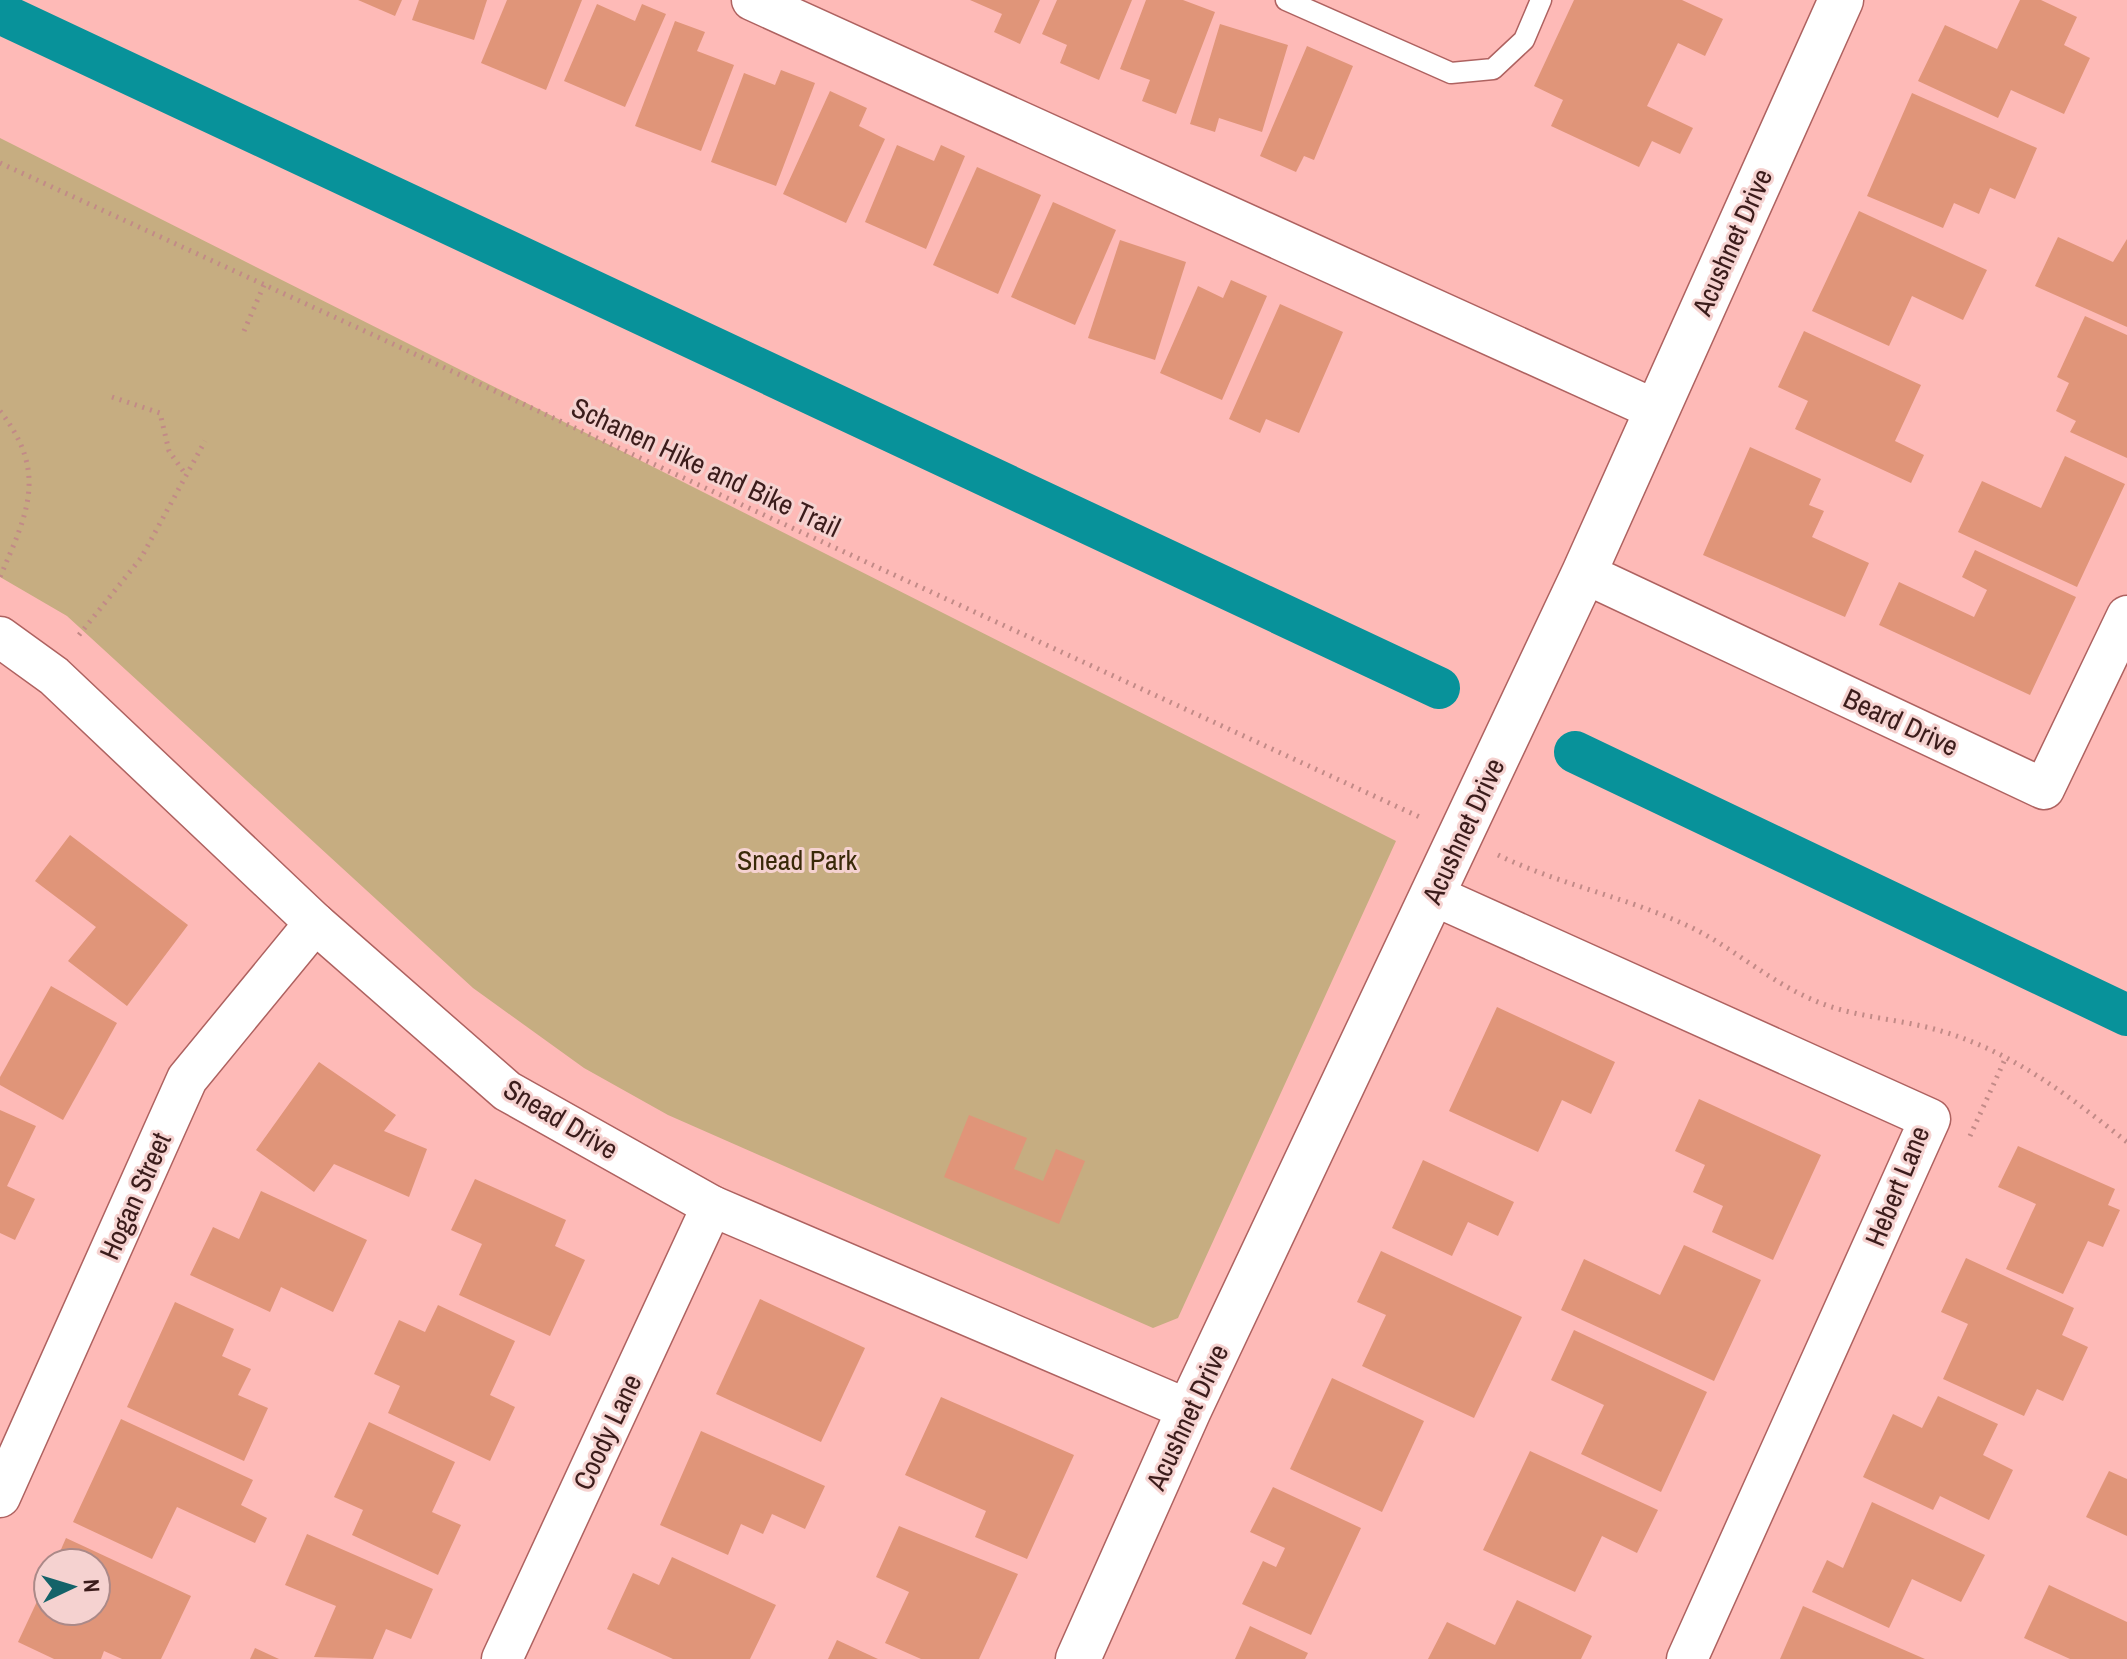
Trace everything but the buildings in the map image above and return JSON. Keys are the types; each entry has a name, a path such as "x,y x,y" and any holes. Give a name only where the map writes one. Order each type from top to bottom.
{"street":[{"path":"752,0 1656,410"},
{"name":"Acushnet Drive","path":"1078,1659 1189,1410 1584,573 1841,0"},
{"name":"Beard Drive","path":"1584,573 2044,789 2127,616"},
{"name":"Snead Drive","path":"0,637 54,676 315,923 507,1091 712,1206 1189,1410"},
{"name":"Hebert Lane","path":"1433,895 1930,1119 1687,1659"},
{"name":"Hogan Street","path":"0,1497 187,1079 315,923"},
{"name":"Coody Lane","path":"502,1659 712,1206"}],"lane":[{"path":"1286,0 1451,73 1493,69 1524,40 1541,0"}],"path":[{"name":"Schanen Hike and Bike Trail","path":"0,163 1396,806"},
{"path":"244,331 264,285"},
{"path":"112,397 160,413 169,451 186,475"},
{"path":"0,411 26,457 29,509 0,577"},
{"path":"79,635 141,558 205,441"},
{"path":"1526,868 1686,925 1810,999 1849,1012 1940,1030 2006,1057 2050,1081 2127,1142"},
{"path":"1930,1119 1969,1138 2006,1057"}],"green space":[{"name":"Snead Park","path":"0,138 1396,841 1178,1318 1153,1328 668,1115 584,1068 473,988 67,616 0,577"}],"waterway":[{"path":"0,13 1439,688"},
{"path":"1575,752 2127,1015"}]}
